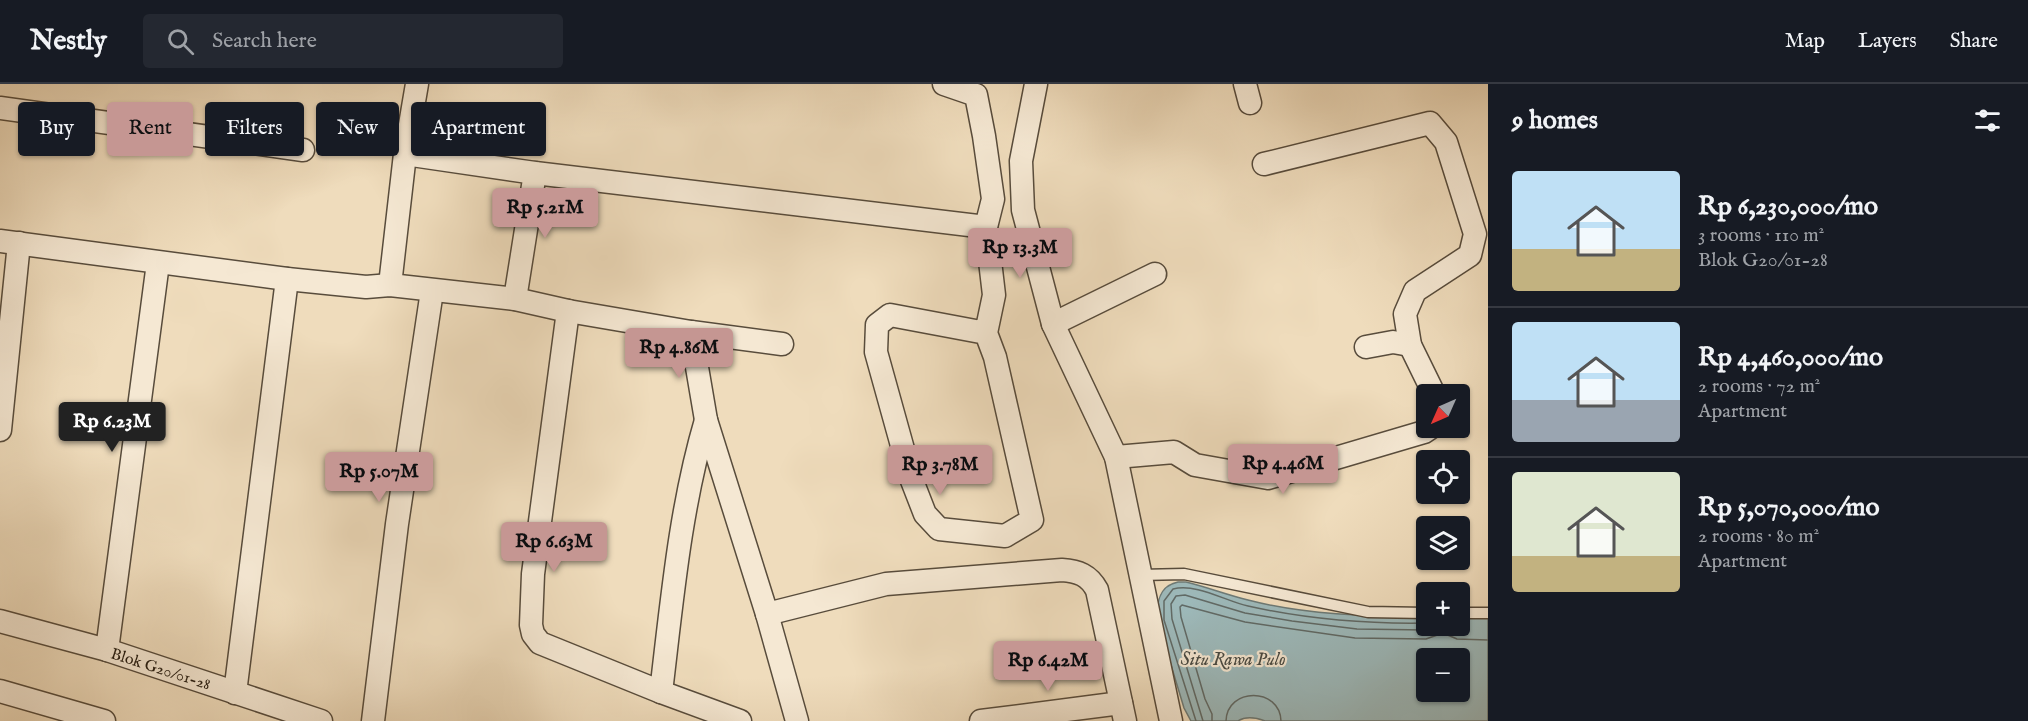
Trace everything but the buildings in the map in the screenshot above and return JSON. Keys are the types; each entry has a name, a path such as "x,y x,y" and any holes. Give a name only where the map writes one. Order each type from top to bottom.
{"street":[{"path":"390,285 405,154 417,84"},
{"path":"944,84 976,95 993,199 986,227 994,295 986,333 1000,379 1032,520 1005,536 939,529 925,514 911,478 876,352 877,325 890,315 986,333"},
{"path":"1036,84 1021,161 1023,210 1053,324 1116,457 1171,721"},
{"path":"0,108 205,136"},
{"path":"1264,164 1430,123 1446,142 1482,231 1470,255 1415,291 1405,314 1410,345 1429,384"},
{"path":"405,154 535,173 986,227"},
{"path":"515,299 535,173"},
{"path":"0,430 9,242 287,279 366,287 390,285 515,299 568,311 692,332 782,344"},
{"path":"107,650 158,262"},
{"path":"1053,324 1155,274"},
{"path":"235,693 287,279"},
{"path":"373,721 397,524 432,291"},
{"path":"568,311 533,574 531,625 533,634 540,643 740,721"},
{"path":"692,332 706,420 767,614 797,721"},
{"path":"1366,347 1393,342 1410,345"},
{"path":"661,692 679,549 697,449 706,420"},
{"path":"1116,457 1174,452 1194,465 1268,478 1416,434"},
{"path":"767,614 886,584 1062,570 1077,572 1091,580 1097,590 1123,712 981,721"},
{"name":"Blok G20/01-28","path":"0,621 107,650 321,721"},
{"path":"0,691 104,721"}],"lane":[{"path":"1140,575 1184,574 1368,612 1416,613"},
{"path":"1470,613 1488,613"}],"water":[{"name":"Situ Rawa Pulo","path":"1178,582 1186,582 1248,600 1314,612 1416,617 1416,636 1470,636 1470,617 1488,618 1488,721 1265,721 1244,718 1238,721 1191,721 1184,708 1158,622 1158,602 1166,587"}]}
